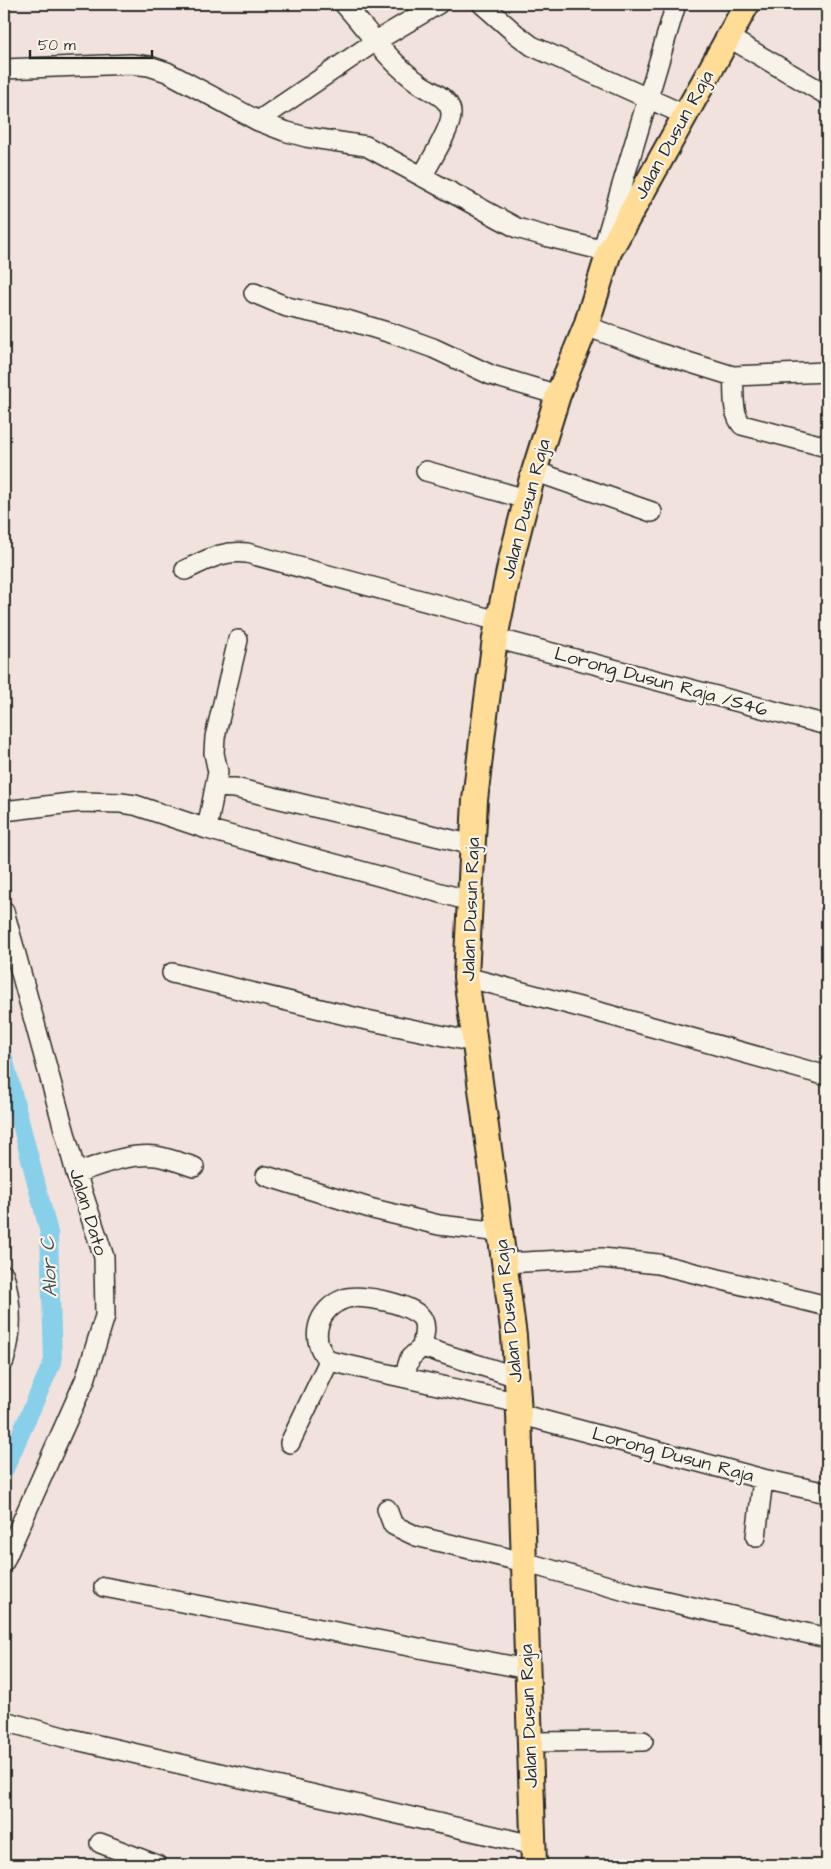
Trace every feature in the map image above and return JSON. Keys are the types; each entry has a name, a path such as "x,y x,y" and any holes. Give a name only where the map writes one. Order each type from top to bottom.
{"main road":[{"name":"Jalan Dusun Raja","path":"534,1855 519,1408 514,1336 466,977 475,800 496,629 512,556 534,471 558,395 586,326 605,252 747,4"}],"street":[{"path":"344,4 401,68 419,84 444,98 449,105 452,114 449,125 422,177"},
{"path":"258,121 376,41 438,4"},
{"path":"482,4 532,46 685,115"},
{"path":"4,69 131,64 149,66 167,72 258,121 284,131 306,137 366,146 517,228 605,252 676,4"},
{"path":"728,37 827,95"},
{"path":"254,292 287,307 347,320 394,334 433,348 491,375 558,395"},
{"path":"586,326 659,353 733,376 827,372"},
{"path":"733,376 735,411 737,419 742,425 827,447"},
{"path":"426,471 526,499"},
{"path":"534,471 652,512"},
{"name":"Lorong Dusun Raja /S46","path":"185,570 219,554 232,551 247,553 496,629 827,725"},
{"path":"207,829 218,772 214,753 214,737 238,640"},
{"path":"215,787 235,788 473,845"},
{"path":"4,811 79,802 135,805 207,829 470,901"},
{"name":"Jalan Dato","path":"4,911 76,1174 104,1257 105,1316 85,1380 4,1562"},
{"path":"172,974 362,1019 474,1042"},
{"path":"466,977 827,1076"},
{"path":"76,1174 119,1159 138,1156 156,1156 194,1167"},
{"path":"266,1176 373,1209 431,1223 501,1232"},
{"path":"505,1263 602,1258 658,1264 827,1306"},
{"path":"4,1275 11,1311 10,1334 4,1361"},
{"path":"346,1298 365,1298 390,1303 418,1313 424,1324 425,1331 422,1347 410,1358 404,1378 329,1361 318,1347 319,1324 332,1305 346,1298"},
{"path":"422,1347 517,1378"},
{"path":"290,1443 329,1361"},
{"name":"Lorong Dusun Raja","path":"404,1378 827,1494"},
{"path":"756,1537 763,1478"},
{"path":"387,1509 392,1525 416,1536 524,1562 636,1594 827,1638"},
{"path":"104,1587 528,1669"},
{"path":"4,1721 534,1855"},
{"path":"529,1742 643,1741"},
{"path":"100,1842 157,1865"}],"waterway":[{"name":"Alor C","path":"4,1058 49,1233 53,1361 4,1471"}]}
